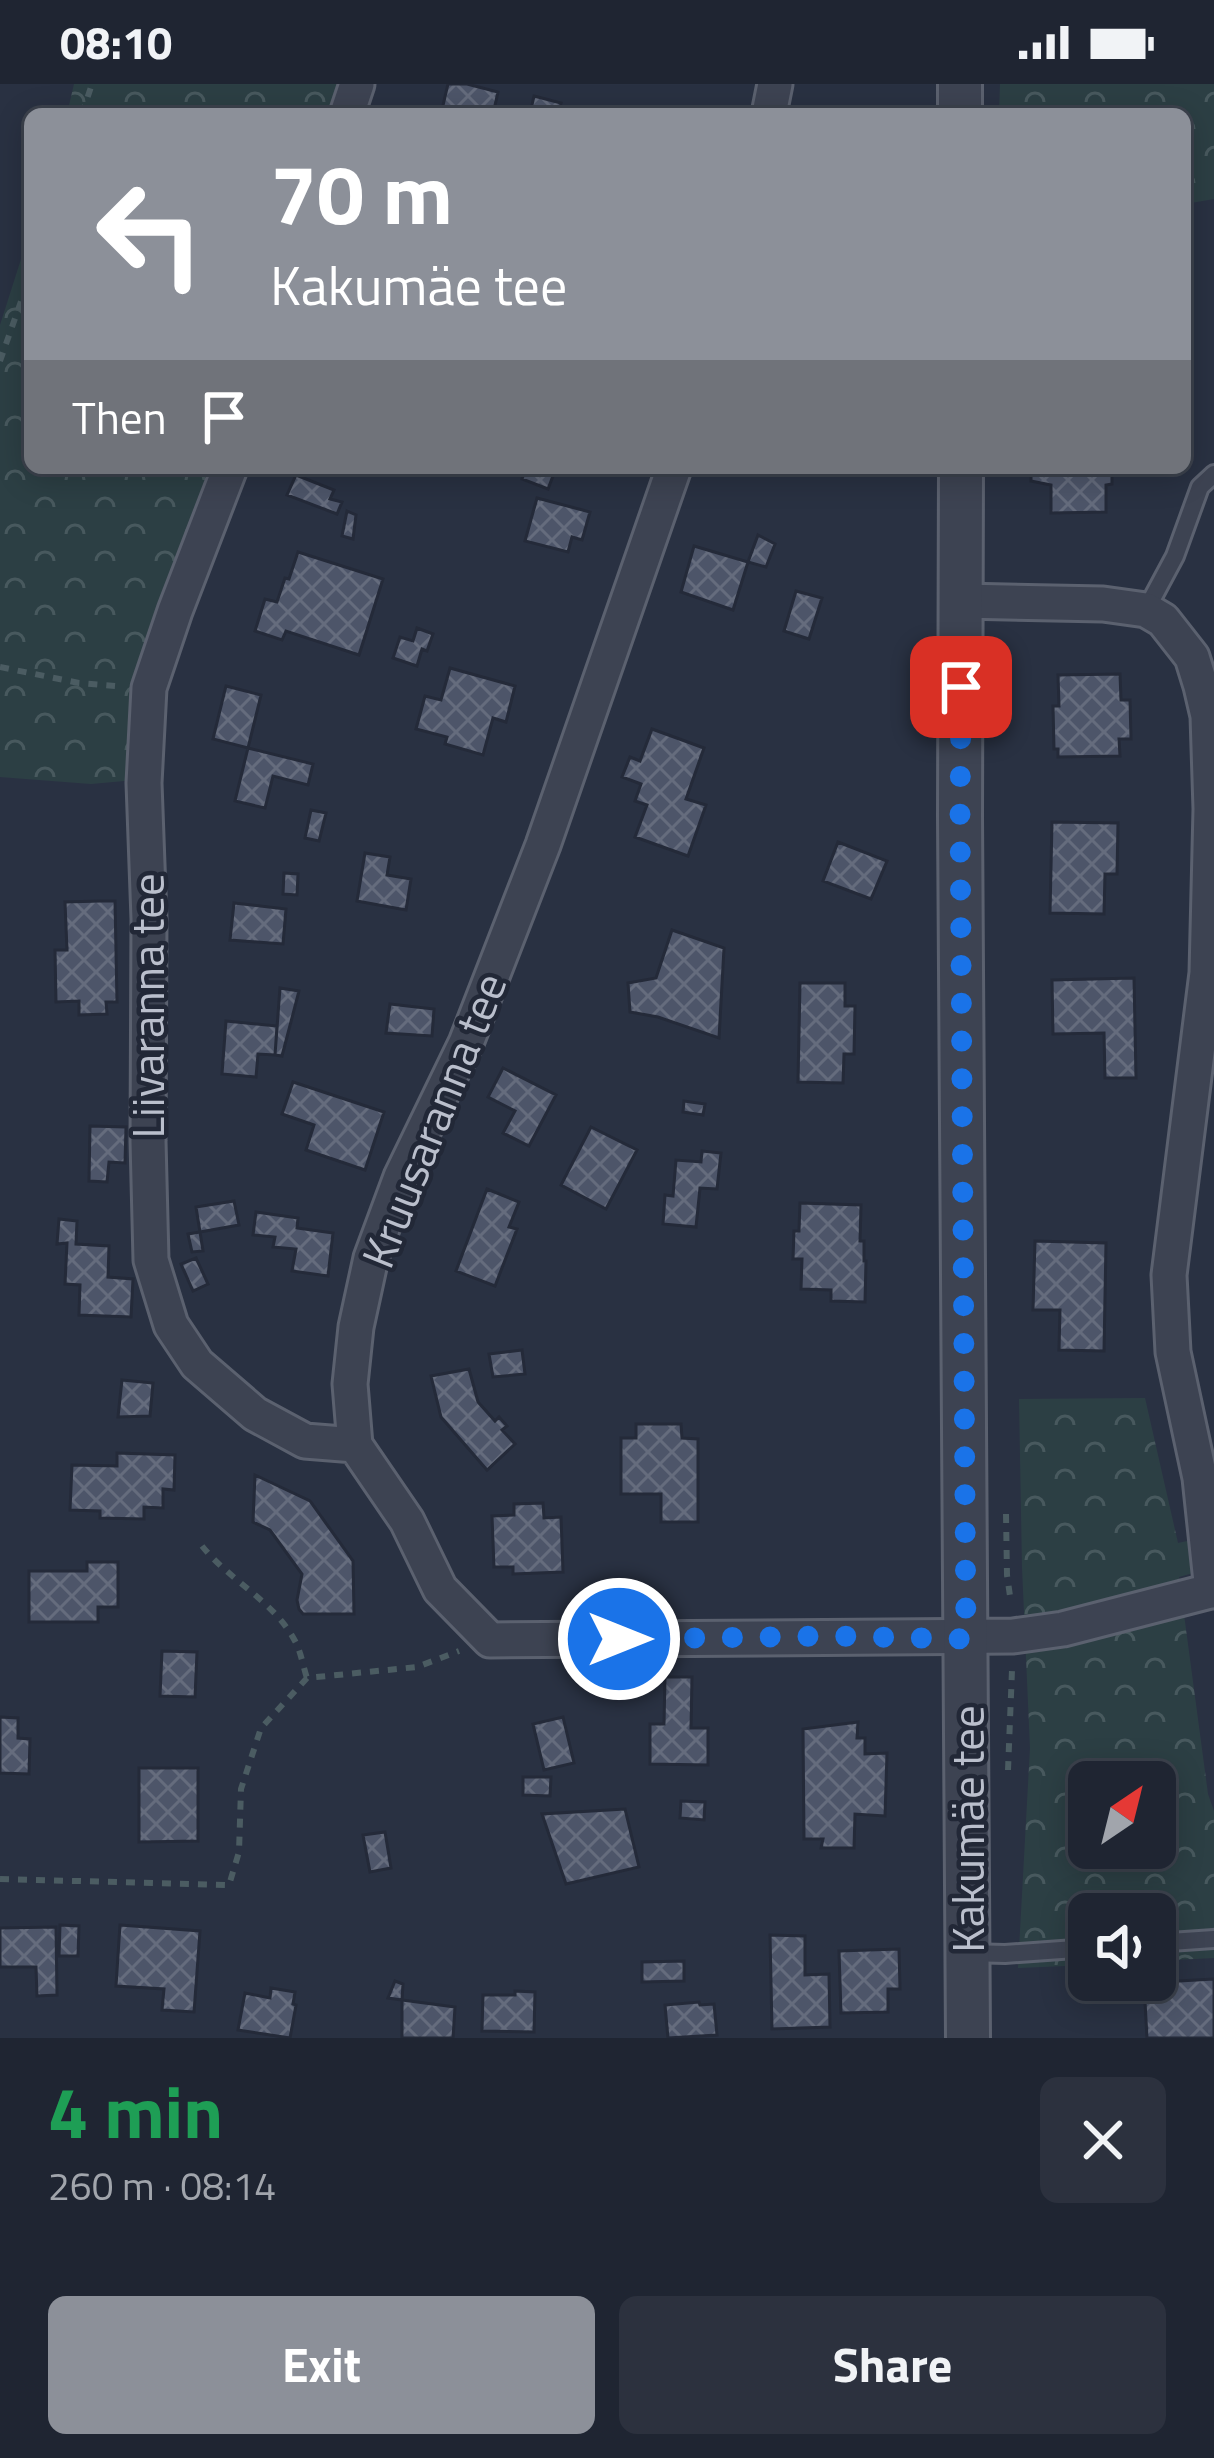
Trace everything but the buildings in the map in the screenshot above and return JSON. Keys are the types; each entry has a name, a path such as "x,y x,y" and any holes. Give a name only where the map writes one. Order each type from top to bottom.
{"street":[{"name":"Liivaranna tee","path":"228,474 149,688 145,783 151,1260 171,1325 197,1364 255,1414 305,1441 356,1445"},
{"name":"Kruusaranna tee","path":"490,1640 440,1589 407,1521 356,1445 350,1384 356,1327 371,1258 401,1177 466,1043 526,890 672,474"},
{"name":"Kakumäe tee","path":"962,474 968,2038"},
{"path":"490,1640 1013,1636 1063,1629 1213,1591 1200,1478 1173,1352 1169,1275 1207,974 1208,716 1192,657 1163,620 1146,610 1103,604 962,601"}],"lane":[{"path":"1146,610 1175,556 1201,487 1214,473"},
{"path":"1176,1942 1214,1939"},
{"path":"968,1953 1068,1950"}],"path":[{"path":"0,361 24,294"},
{"path":"0,667 79,683 149,688"},
{"path":"202,1546 218,1566 270,1606 296,1642 307,1678"},
{"path":"0,1879 229,1885 239,1852 241,1789 261,1728 307,1678 417,1667 490,1640"}],"green space":[{"path":"74,84 339,84 331,108 68,108"},
{"path":"1000,84 1214,84 1214,199 1191,203 1191,108 999,108"},
{"path":"24,250 24,474 212,474 135,780 91,784 0,777 0,325"},
{"path":"1145,1398 1178,1543 1214,1535 1214,1567 1179,1577 1214,1811 1214,1958 1176,1960 1176,1893 1068,1893 1068,1966 1018,1968 1030,1748 1019,1399"}],"route":[{"path":"619,1639 966,1639 961,687"}]}
